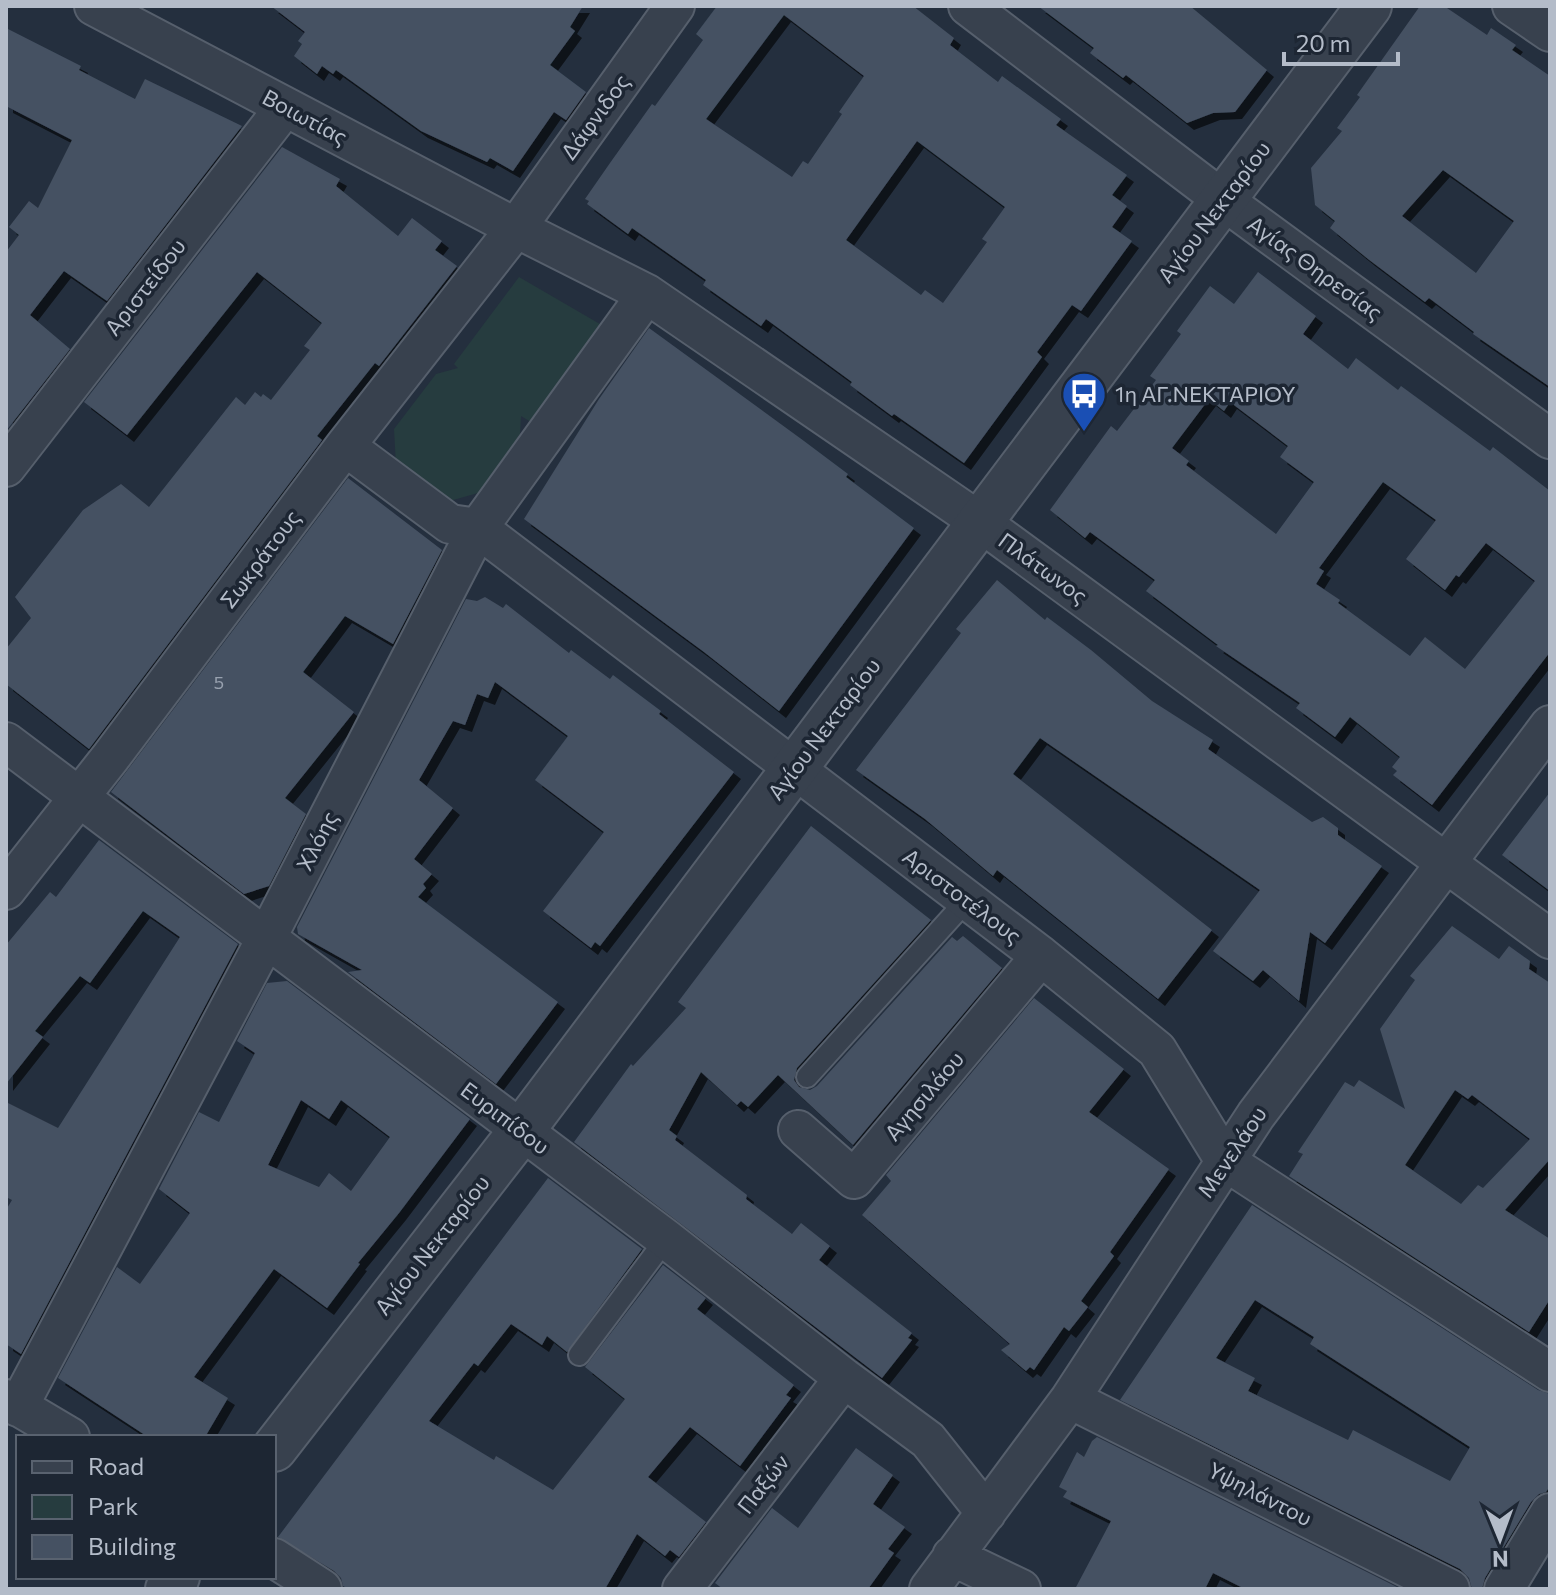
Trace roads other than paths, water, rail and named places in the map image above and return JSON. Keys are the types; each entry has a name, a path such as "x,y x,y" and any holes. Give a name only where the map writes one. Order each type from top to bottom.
{"street":[{"name":"Βοιωτίας","path":"94,6 516,228"},
{"name":"Δάφνιδος","path":"516,228 675,6"},
{"name":"Αγίας Θηρεσίας","path":"968,6 1223,200 1550,439"},
{"name":"Αγίου Νεκταρίου","path":"276,1446 522,1130 1369,6"},
{"path":"1512,6 1550,32"},
{"name":"Αριστείδου","path":"6,467 285,107"},
{"name":"Πλάτωνος","path":"516,228 647,294 980,522 1550,939"},
{"name":"Σωκράτους","path":"6,890 345,446 516,228"},
{"name":"Χλόης","path":"12,1403 266,939 478,528 647,294"},
{"name":"Αριστοτέλους","path":"345,446 450,524 478,528 1041,956 1157,1050 1225,1161 1550,1372"},
{"name":"Μενελάου","path":"929,1589 1070,1399 1256,1115 1550,725"},
{"name":"Ευριπίδου","path":"6,742 928,1440 986,1513"},
{"name":"Αγησιλάου","path":"798,1130 854,1179 1041,956"},
{"name":"Παξών","path":"682,1589 844,1378"},
{"name":"Υψηλάντου","path":"1070,1399 1450,1589"},
{"path":"12,1403 67,1435"},
{"path":"1504,1589 1550,1513"},
{"path":"952,1556 1021,1589"},
{"path":"276,1559 322,1589"}],"lane":[{"path":"807,1077 967,900"},
{"path":"579,1355 666,1239"}],"place":[{"name":"1η ΑΓ.ΝΕΚΤΑΡΙΟΥ","path":"1084,433"}]}
